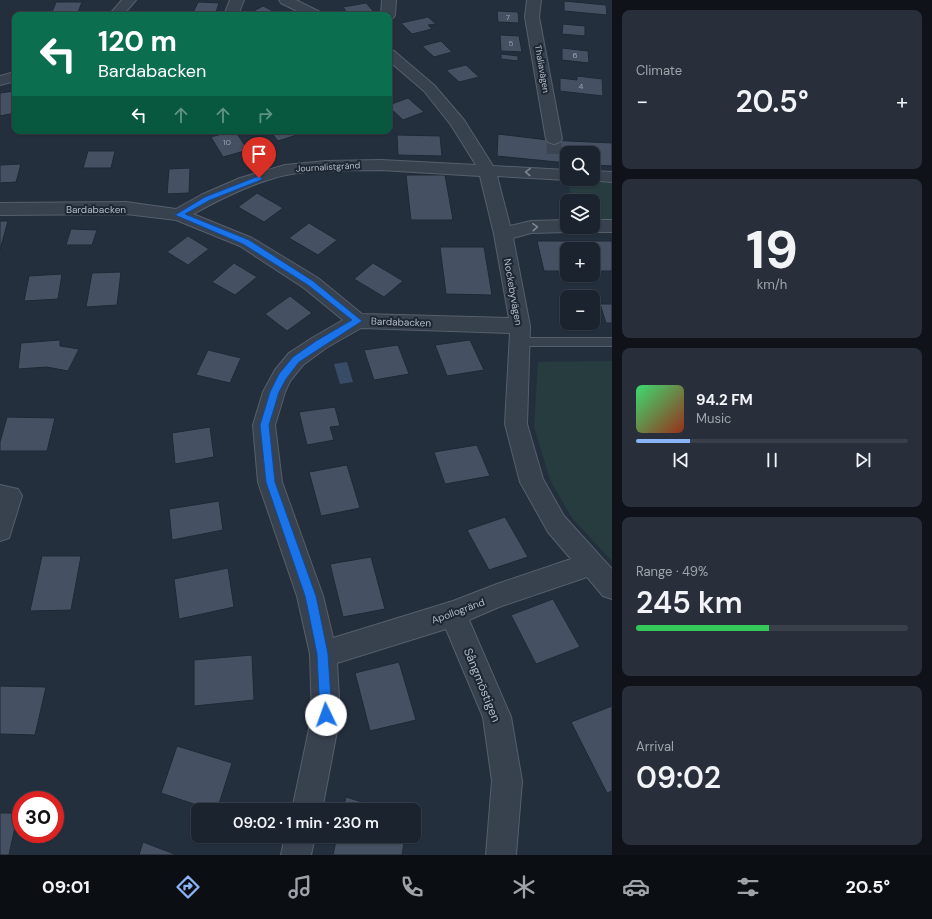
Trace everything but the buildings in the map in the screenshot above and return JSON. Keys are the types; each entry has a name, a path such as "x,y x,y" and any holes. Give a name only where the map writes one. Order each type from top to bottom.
{"street":[{"path":"119,12 129,0"},
{"path":"232,12 237,0"},
{"path":"286,0 309,12"},
{"path":"388,12 389,0"},
{"name":"Thaliavägen","path":"534,0 532,17 554,139"},
{"name":"Nockebyvägen","path":"392,57 429,88 458,123 487,170 503,234 520,334 516,424 532,482 556,524 612,587"},
{"path":"0,81 12,77"},
{"name":"Journalistgränd","path":"178,215 207,199 246,182 285,170 326,166 381,165 487,170 558,170"},
{"path":"600,176 612,177"},
{"name":"Bardabacken","path":"0,209 126,208 178,215 214,228 246,242 311,283 358,321 520,334"},
{"path":"503,234 531,227 560,226"},
{"path":"600,226 612,226"},
{"path":"308,803 326,715 322,654 310,596 270,482 264,425 274,392 282,376 296,359 319,343 358,321"},
{"path":"0,496 10,496 0,530"},
{"name":"Apollogränd","path":"322,654 453,614 497,596 592,564"},
{"name":"Sångmöstigen","path":"453,614 497,717 507,781 501,855"},
{"path":"296,855 299,843"}],"lane":[{"path":"520,334 612,342"}],"green space":[{"path":"612,177 612,227 600,227 600,194 571,194 569,186 600,186 600,178"},
{"path":"612,361 612,561 572,518 550,480 534,427 538,362"}],"water":[{"path":"347,362 353,382 340,384 334,364"}],"tunnel":[{"path":"554,139 554,162"}],"route":[{"path":"259,178 207,199 178,215 214,228 246,242 311,283 358,321 319,343 296,359 282,376 274,392 264,425 270,482 310,596 313,610 322,654 326,715"}]}
